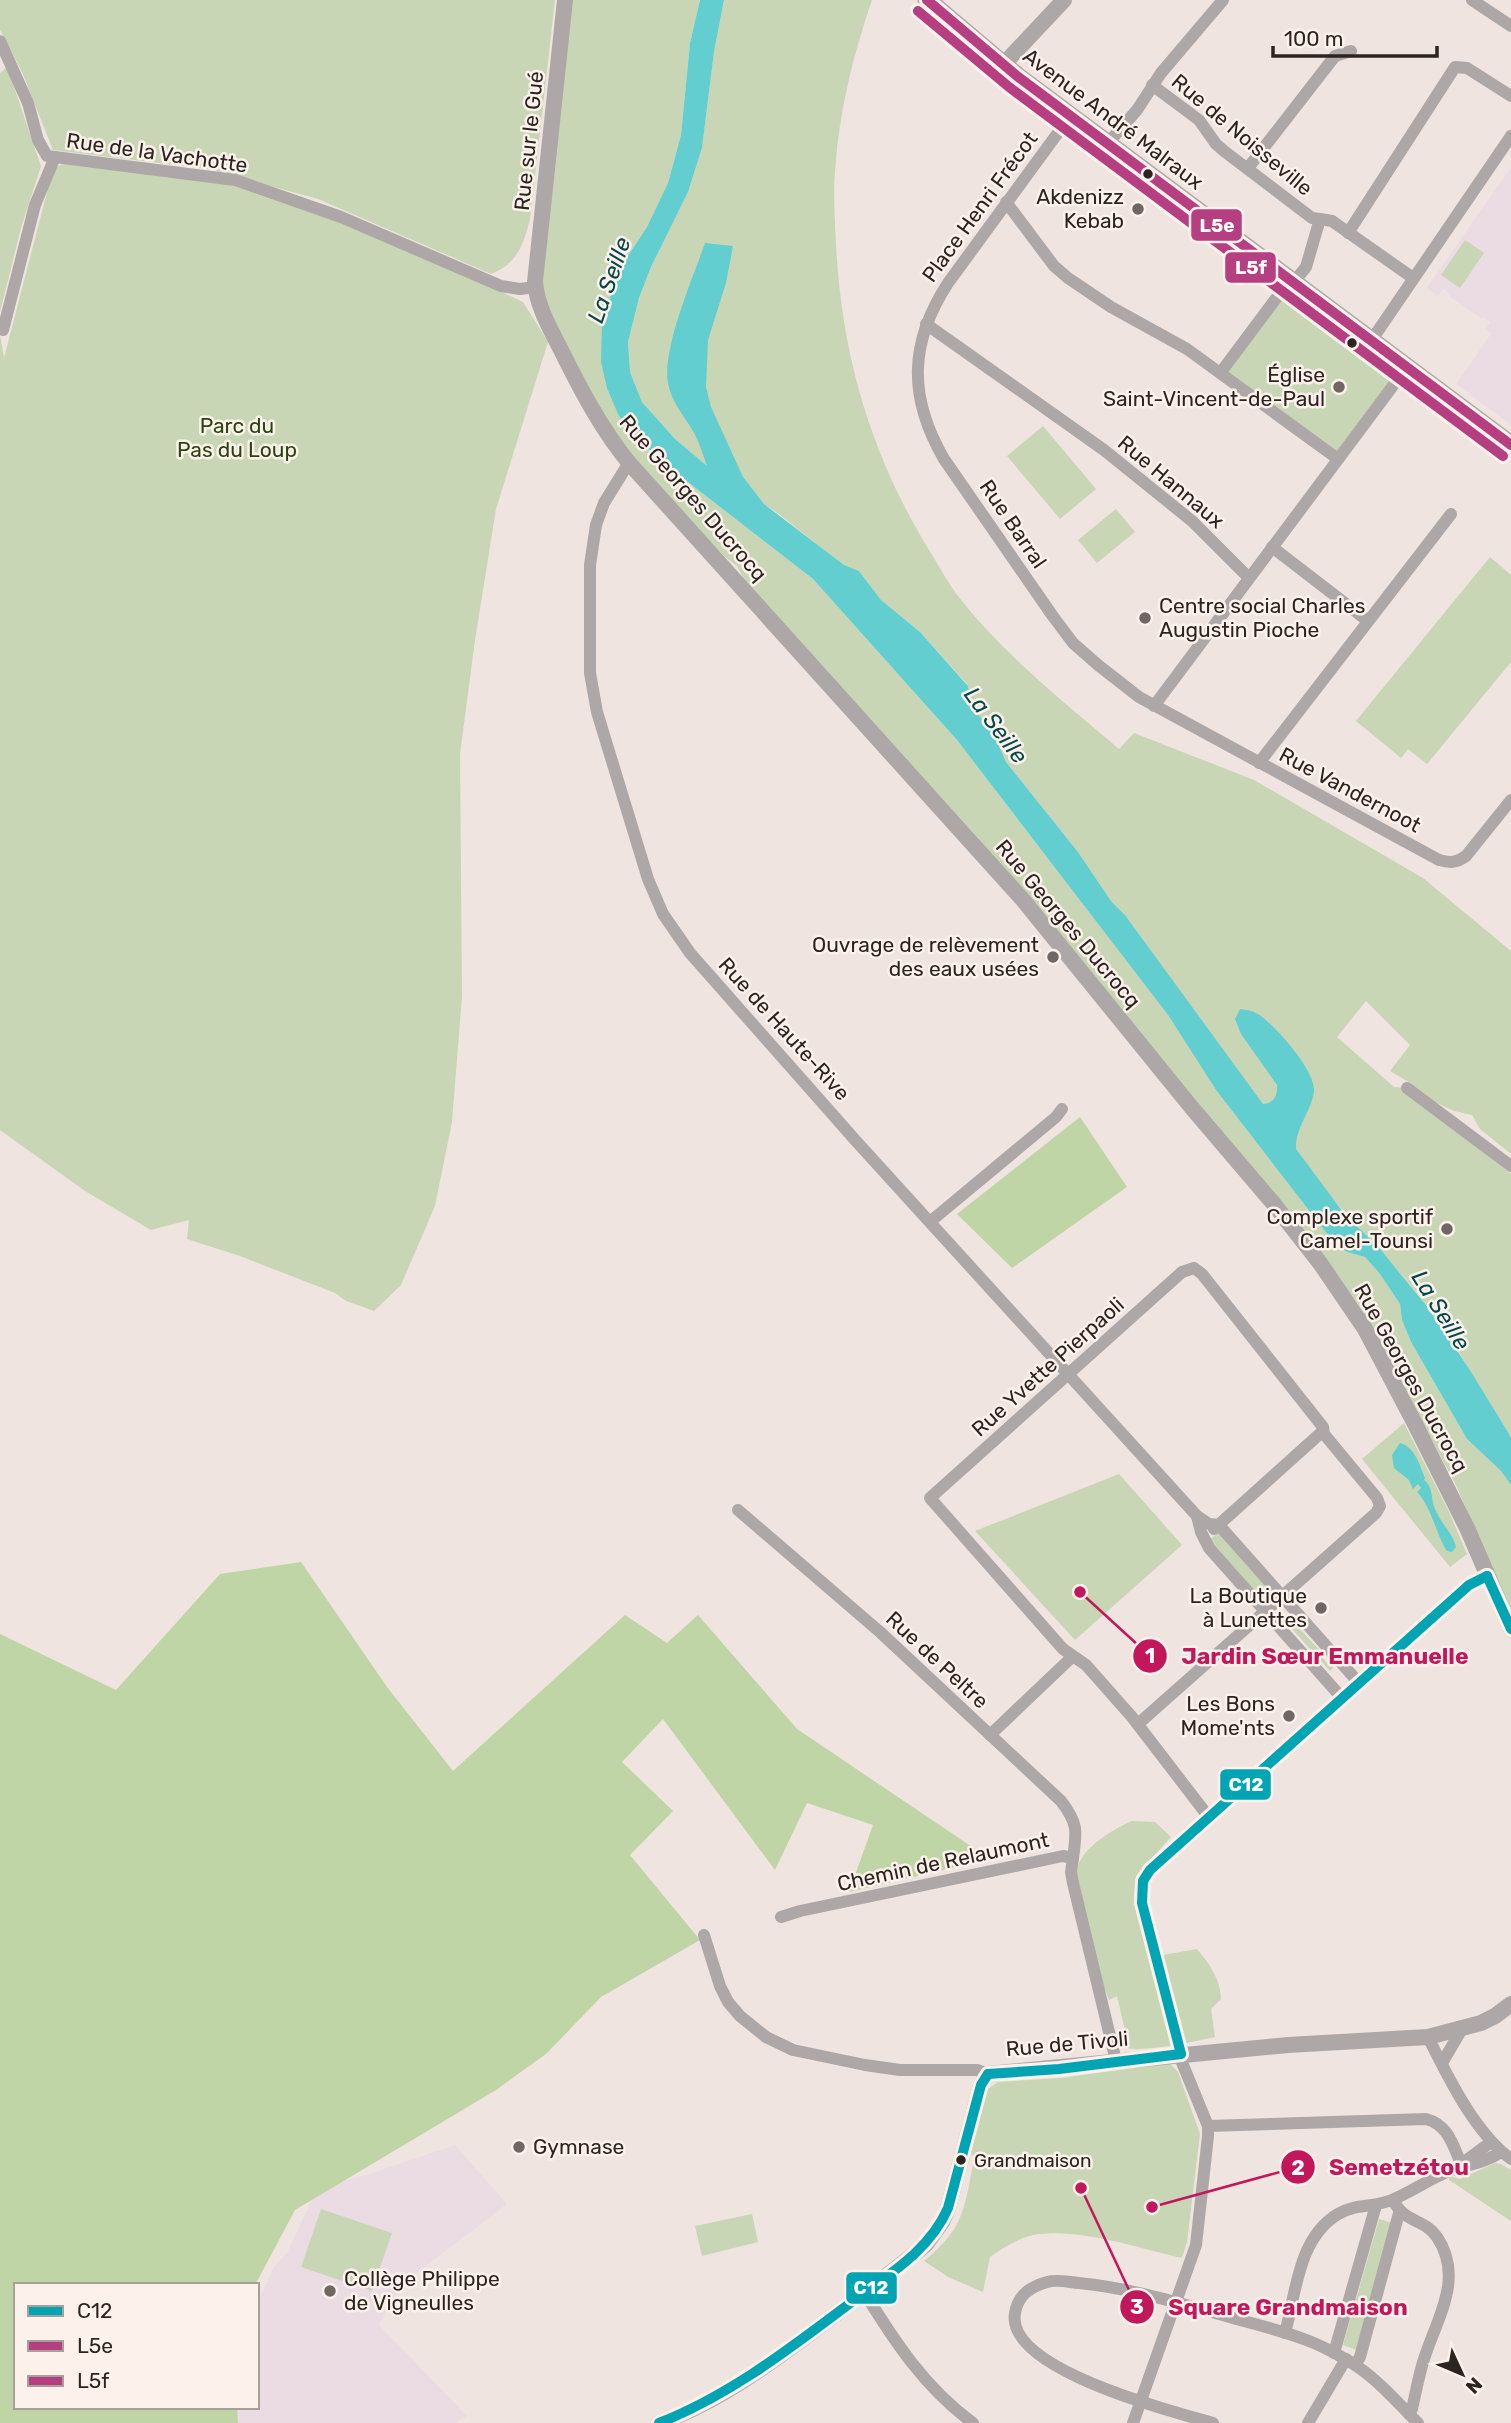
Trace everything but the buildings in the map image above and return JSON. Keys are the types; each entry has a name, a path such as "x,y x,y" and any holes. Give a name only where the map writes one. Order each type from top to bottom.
{"main road":[{"name":"Avenue André Malraux","path":"927,0 1003,65 1511,445"}],"street":[{"name":"Rue sur le Gué","path":"535,287 565,0"},
{"path":"1003,65 1064,0"},
{"path":"1108,143 1223,0"},
{"path":"1472,0 1511,26"},
{"name":"Rue de la Vachotte","path":"0,41 27,103 43,152 47,156 235,180 341,217 501,286 520,289 535,287"},
{"path":"1248,169 1335,56 1351,51"},
{"path":"1348,233 1455,66 1467,68 1511,96"},
{"name":"Rue de Noisseville","path":"1152,85 1199,120 1216,144 1312,218 1320,219 1306,267 1283,289 1221,372"},
{"name":"Place Henri Frécot","path":"926,324 948,283 1071,115"},
{"path":"1371,341 1511,136"},
{"path":"3,330 35,205 55,157"},
{"path":"1006,202 1054,266 1068,278 1111,307 1187,349 1338,459"},
{"path":"1320,219 1332,221 1413,278"},
{"name":"Rue Georges Ducrocq","path":"535,287 542,311 572,373 607,435 630,464 1023,900 1311,1252 1370,1339 1446,1484 1511,1629"},
{"name":"Rue Hannaux","path":"926,324 1104,450 1192,521 1250,578"},
{"name":"Rue Barral","path":"926,324 919,350 918,394 930,435 944,459 1073,643 1154,706"},
{"path":"1154,706 1407,367"},
{"name":"Rue de Haute-Rive","path":"630,464 604,503 596,525 590,565 589,659 595,705 655,897 673,930 690,953 856,1141 1197,1516 1209,1524 1219,1525 1359,1683"},
{"path":"1259,763 1451,514"},
{"path":"1272,547 1368,621"},
{"name":"Rue Vandernoot","path":"1154,706 1438,860 1449,863 1466,856 1511,800"},
{"path":"1407,1088 1511,1166"},
{"path":"931,1221 1056,1117 1062,1109"},
{"name":"Rue Yvette Pierpaoli","path":"1072,1657 930,1498 1182,1272 1194,1268 1210,1285 1323,1427 1323,1432"},
{"path":"1138,1724 1376,1513 1380,1506 1377,1498 1323,1432 1204,1538"},
{"name":"Rue de Peltre","path":"738,1510 880,1632 1061,1801 1073,1816 1076,1827 1073,1858"},
{"name":"Rue de Haute-Rive","path":"1197,1516 1209,1548 1342,1698"},
{"path":"1133,2423 1196,2245 1208,2126 1181,2054 1142,1903 1143,1881 1150,1870 1208,1816 1469,1586 1487,1576"},
{"path":"990,1735 1072,1657 1086,1665 1138,1724 1208,1816"},
{"name":"Chemin de Relaumont","path":"781,1917 1063,1856 1073,1858 1071,1872 1075,1895 1116,2061"},
{"name":"Rue de Tivoli","path":"704,1935 728,2003 752,2028 793,2050 865,2066 900,2070 977,2070 988,2074 1181,2054 1428,2037 1462,2029 1495,2016 1511,2004"},
{"path":"1442,2063 1462,2029"},
{"path":"1428,2037 1472,2115 1491,2142 1506,2155"},
{"path":"659,2423 685,2414 794,2346 920,2249 942,2222 948,2208 981,2085 988,2074"},
{"path":"1208,2126 1426,2119 1441,2126 1448,2133 1462,2166"},
{"path":"1462,2166 1491,2142"},
{"path":"1285,2333 1303,2260 1311,2242 1322,2227 1338,2214 1355,2207 1393,2200 1462,2166 1506,2155"},
{"path":"1393,2200 1399,2213 1429,2228 1436,2235 1445,2251 1449,2270 1447,2298 1424,2359 1412,2409 1413,2418"},
{"path":"1334,2353 1377,2205"},
{"path":"1308,2423 1350,2362 1360,2357 1399,2213"},
{"path":"1213,2423 1141,2402 1080,2380 1040,2354 1026,2341 1017,2329 1014,2319 1018,2300 1036,2286 1059,2281 1096,2284 1177,2302 1285,2333 1311,2341 1350,2362 1387,2391 1413,2418"},
{"path":"864,2292 901,2350 928,2385 973,2423"}],"shaded area":[{"path":"1511,167 1511,425 1456,384 1491,334 1486,329 1490,322 1449,296 1443,289 1438,296 1427,288"},
{"name":"Collège Philippe de Vigneulles","path":"455,2145 507,2204 402,2284 379,2325 467,2416 455,2423 227,2423 229,2409 259,2409 259,2300 274,2267 287,2253 314,2195 324,2186"}],"green space":[{"path":"0,0 555,0 530,219 522,245 507,265 491,274 318,199 208,169 53,150 22,72 0,30"},
{"path":"570,0 700,0 690,43 681,135 668,183 647,227 618,271 602,323 628,430 666,465 813,579 957,740 1168,1015 1216,1090 1335,1244 1347,1252 1365,1257 1380,1274 1400,1304 1402,1320 1411,1342 1467,1439 1501,1471 1511,1485 1511,1611 1455,1483 1359,1305 1313,1243 980,840 745,581 737,566 724,556 653,482 588,395 542,293"},
{"path":"724,0 872,0 848,84 835,171 836,245 845,328 864,406 893,482 911,519 948,581 976,618 1035,677 1119,749 1134,733 1254,780 1423,878 1511,951 1511,1154 1480,1129 1472,1115 1454,1111 1408,1089 1412,1084 1390,1071 1410,1045 1366,1001 1337,1037 1394,1087 1407,1088 1404,1091 1511,1174 1511,1437 1426,1305 1401,1273 1320,1183 1125,915 1111,901 1078,852 1006,762 991,727 976,713 968,685 920,632 881,600 859,571 844,566 779,514 708,467 675,439 642,402 630,372 628,341 639,298 651,267 688,192 702,148 714,52"},
{"path":"7,67 41,166 21,228 0,312 0,73"},
{"name":"Parc du Pas du Loup","path":"64,163 230,185 356,228 454,269 523,302 548,342 496,509 460,754 462,996 452,1122 435,1206 401,1285 374,1311 240,1256 187,1239 189,1220 151,1230 85,1191 0,1130 0,335 4,358 53,169"},
{"path":"1465,240 1484,253 1460,288 1441,275"},
{"path":"1285,286 1407,367 1338,459 1221,372"},
{"path":"1043,426 1096,489 1060,519 1007,456"},
{"path":"1116,509 1135,532 1097,563 1078,540"},
{"path":"1490,557 1511,575 1511,662 1427,764 1408,749 1401,758 1356,721"},
{"path":"1080,1117 1127,1187 1012,1268 957,1214"},
{"path":"1404,1423 1467,1554 1450,1567 1362,1459"},
{"path":"1119,1474 1182,1545 1075,1640 975,1531"},
{"path":"1220,1532 1272,1593 1263,1601 1213,1547 1210,1539"},
{"path":"301,1562 387,1687 453,1771 625,1615 667,1643 698,1615 797,1729 990,1859 849,1892 873,1825 807,1803 775,1870 663,1719 622,1762 673,1811 630,1855 700,1940 601,1997 546,2054 496,2090 295,2210 256,2283 14,2283 14,2409 237,2409 238,2423 0,2423 0,1634 116,1690 220,1574"},
{"path":"1288,1616 1322,1653 1320,1655 1329,1665 1334,1667 1330,1671 1284,1620"},
{"path":"1132,1821 1155,1822 1171,1837 1136,1876 1134,1898 1152,1957 1197,1949 1214,1972 1221,1999 1211,2009 1215,2037 1152,2048 1120,2046 1128,2043 1117,1996 1109,2000 1102,1982 1076,1880 1079,1863 1095,1843"},
{"path":"1169,2063 1178,2072 1200,2134 1187,2242 1182,2258 1074,2234 1032,2235 990,2257 983,2292 948,2277 924,2261 948,2238 961,2216 974,2160 971,2152 988,2089 998,2082 1061,2078"},
{"path":"1495,2163 1511,2170 1511,2221 1449,2180 1449,2176 1460,2179"},
{"path":"321,2209 392,2233 372,2291 301,2267"},
{"path":"752,2214 758,2242 702,2256 695,2226"},
{"path":"1379,2219 1393,2223 1357,2350 1343,2345"}],"water":[{"path":"700,0 724,0 714,52 702,148 688,192 651,267 639,298 628,342 630,372 642,402 675,439 707,466 695,435 672,396 667,368 680,313 705,243 733,246 726,283 708,340 706,387 711,407 743,477 764,504 844,565 859,571 881,600 920,632 968,686 976,713 991,727 1006,762 1078,852 1111,901 1125,915 1263,1104 1274,1098 1277,1085 1241,1034 1235,1019 1240,1009 1261,1016 1294,1051 1309,1073 1314,1092 1298,1134 1296,1149 1343,1212 1381,1250 1426,1305 1470,1370 1511,1437 1511,1485 1501,1471 1467,1439 1411,1342 1402,1320 1400,1304 1380,1274 1365,1257 1347,1252 1335,1244 1216,1090 1168,1015 957,740 813,579 666,465 628,430 618,414 607,388 601,362 602,323 618,271 647,227 668,183 681,135 690,43"},
{"path":"1400,1443 1413,1452 1419,1462 1424,1480 1431,1490 1436,1511 1456,1547 1452,1552 1447,1551 1427,1506 1417,1492 1421,1488 1418,1484 1413,1489 1409,1480 1394,1468 1392,1455"}],"transit line":[{"name":"L5e","path":"927,0 1017,76 1511,445"},
{"name":"L5f","path":"918,11 1009,87 1503,456"},
{"name":"C12","path":"1487,1576 1511,1629"},
{"name":"C12","path":"1181,2054 1142,1903 1143,1881 1150,1870 1469,1585 1487,1576"},
{"name":"C12","path":"988,2074 1059,2069 1181,2054"},
{"name":"C12","path":"659,2423 710,2399 758,2370 892,2273 930,2238 948,2208 981,2085 988,2074"}],"place":[{"name":"Akdenizz Kebab","path":"1138,209"},
{"name":"Église Saint-Vincent-de-Paul","path":"1339,387"},
{"name":"Centre social Charles Augustin Pioche","path":"1145,618"},
{"name":"Ouvrage de relèvement des eaux usées","path":"1053,957"},
{"name":"Complexe sportif Camel-Tounsi","path":"1447,1229"},
{"name":"Jardin Sœur Emmanuelle","path":"1080,1592"},
{"name":"La Boutique à Lunettes","path":"1321,1608"},
{"name":"Les Bons Mome'nts","path":"1289,1716"},
{"name":"Gymnase","path":"519,2147"},
{"name":"Grandmaison","path":"961,2160"},
{"name":"Square Grandmaison","path":"1081,2188"},
{"name":"Semetzétou","path":"1152,2207"},
{"name":"Collège Philippe de Vigneulles","path":"330,2291"}],"water label":[{"name":"La Seille","path":"609,280"},
{"name":"La Seille","path":"996,725"},
{"name":"La Seille","path":"1441,1310"}]}
